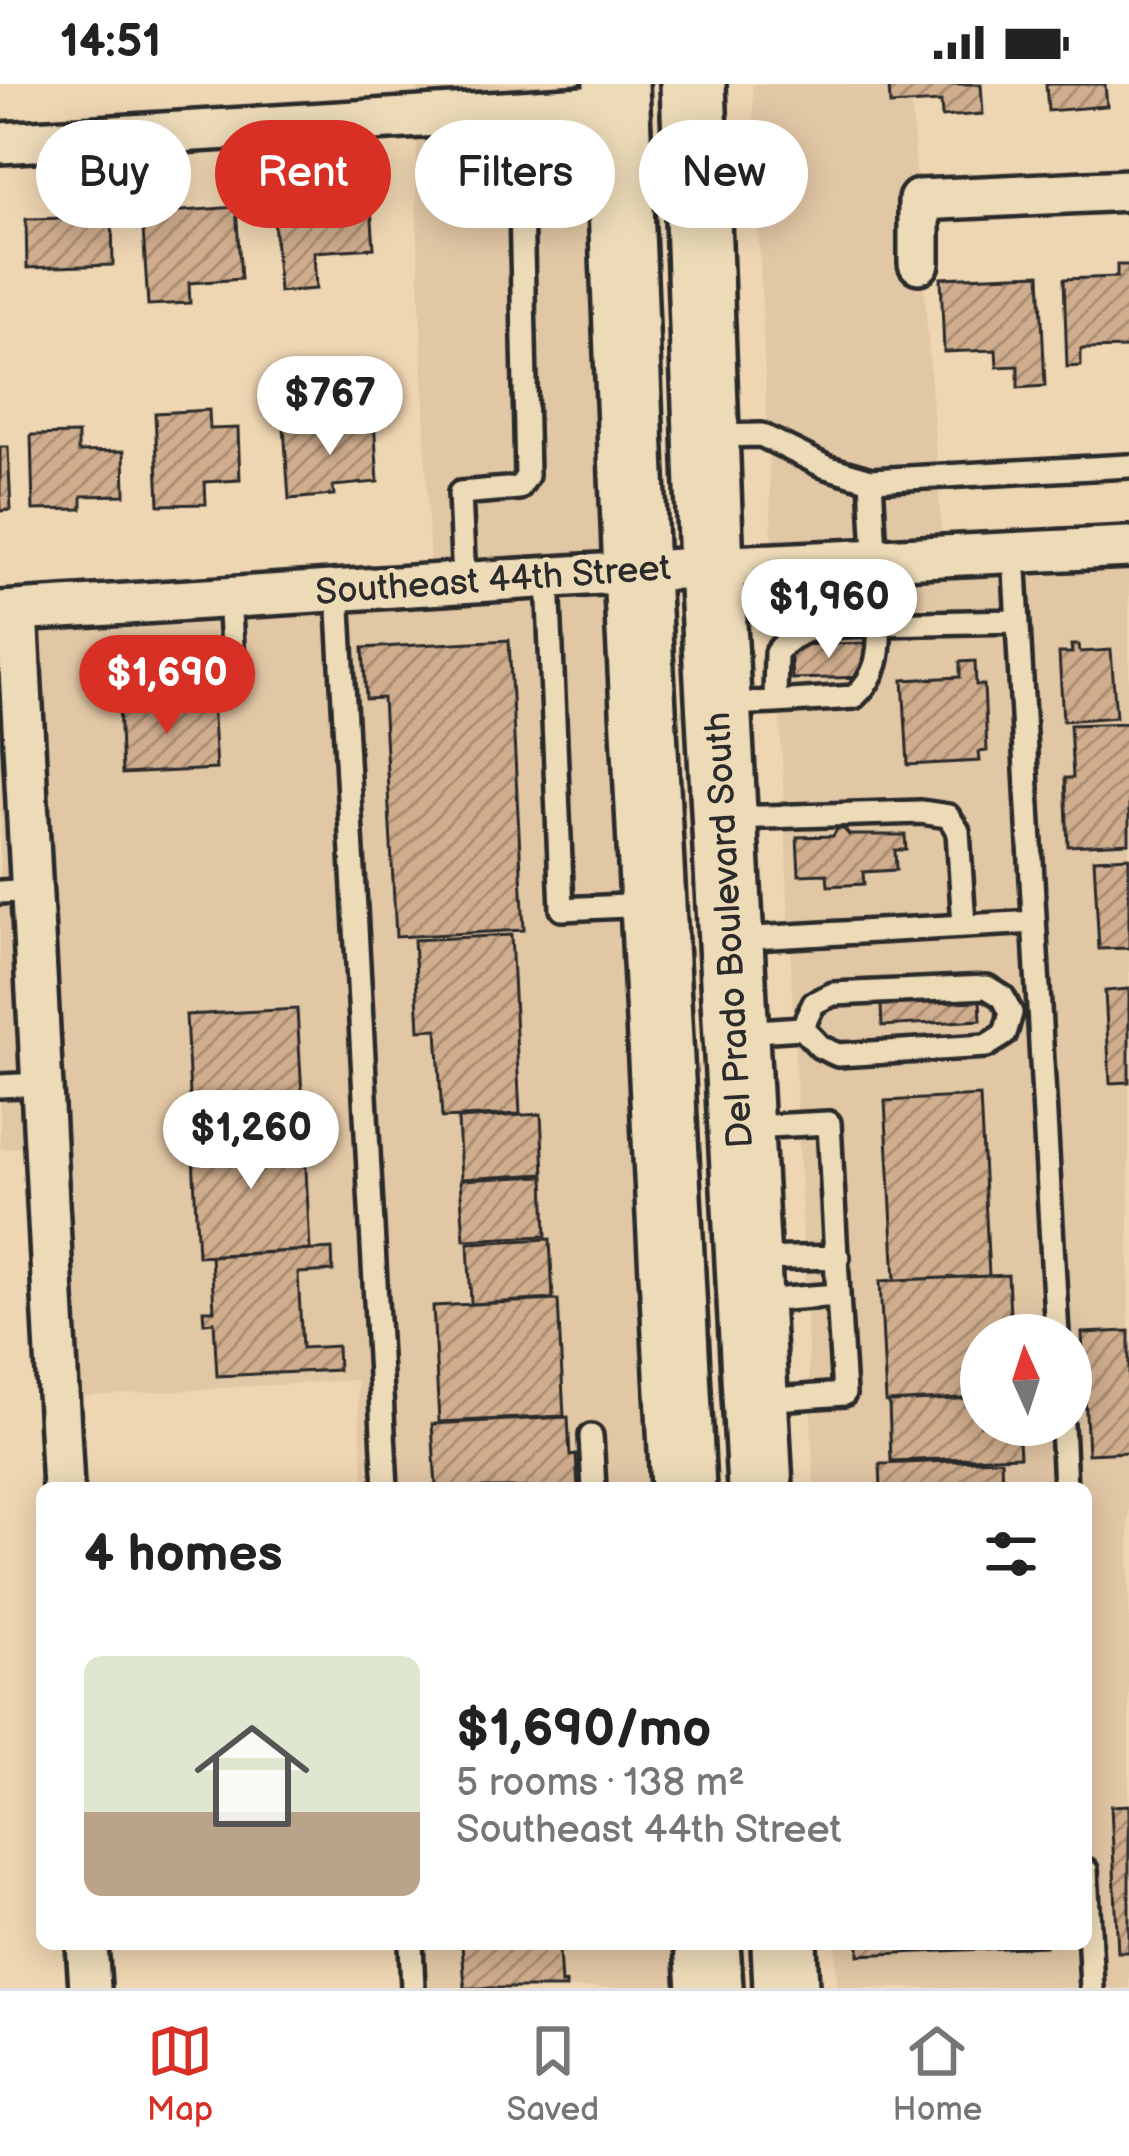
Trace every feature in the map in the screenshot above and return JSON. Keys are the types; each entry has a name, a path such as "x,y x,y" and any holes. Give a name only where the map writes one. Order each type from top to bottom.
{"main road":[{"name":"Del Prado Boulevard South","path":"693,84 711,567 747,703 725,819 760,1482"},
{"name":"Del Prado Boulevard South","path":"617,94 636,573 683,1482"},
{"path":"707,1950 710,1988"},
{"path":"784,1950 786,1988"}],"street":[{"path":"0,142 375,122 445,115 484,98 617,94"},
{"path":"919,263 919,200 1129,190"},
{"name":"Southeast 44th Street","path":"9,611 711,567 1129,547"},
{"path":"9,611 16,891 42,1084 63,1482"},
{"path":"87,1950 90,1988"}],"lane":[{"path":"445,115 452,194 513,194 521,203 527,476 519,488 460,493 464,584"},
{"path":"706,436 761,435 826,467 871,480 1129,466"},
{"path":"747,703 854,697 872,677 878,663 879,624 871,480"},
{"path":"1014,552 1056,1314"},
{"path":"548,578 562,909 654,904"},
{"path":"338,591 386,1482"},
{"path":"229,598 234,677"},
{"path":"747,703 784,643 813,628 1017,621"},
{"path":"725,819 921,812 948,816 958,831 964,926"},
{"path":"730,939 1034,922"},
{"path":"735,1032 802,1028 820,1047 838,1055 986,1046 1005,1034 1011,1013 1003,997 987,987 833,994 814,1003 802,1028"},
{"path":"1011,1013 1039,1011"},
{"path":"0,1086 42,1084"},
{"path":"740,1128 829,1123 838,1257 844,1394 755,1400"},
{"path":"748,1280 838,1257"},
{"path":"748,1280 838,1295"},
{"path":"591,1436 594,1482"},
{"path":"1062,1446 1065,1482"},
{"path":"411,1950 413,1988"},
{"path":"1090,1950 1092,1988"}],"shaded area":[{"path":"418,84 597,84 599,120 417,120"},
{"path":"752,84 910,84 944,567 1129,558 1129,1988 837,1988 835,1950 1092,1950 1092,1482 814,1482 758,228 808,228 808,120 754,120"},
{"path":"417,228 604,228 662,1482 364,1482 356,1380 72,1397 53,1144 0,1149 0,606 430,575"},
{"path":"401,1950 687,1950 689,1988 404,1988"}],"building":[{"path":"889,84 981,84 983,114 942,117 941,102 890,105"},
{"path":"1046,84 1105,84 1107,106 1048,111"},
{"path":"215,209 215,228 237,228 241,279 189,283 190,303 148,305 143,228 191,228 191,210"},
{"path":"26,219 36,219 36,228 112,228 113,265 27,268"},
{"path":"275,228 373,228 374,248 314,252 316,289 279,292"},
{"path":"1117,265 1129,265 1129,348 1081,349 1081,366 1067,367 1064,279 1117,277"},
{"path":"1040,274 1045,386 1018,388 1018,366 997,367 996,350 944,352 941,278"},
{"path":"209,410 210,429 238,428 240,480 205,482 206,504 159,505 155,413"},
{"path":"374,421 378,482 333,486 334,495 289,499 284,427"},
{"path":"78,434 78,452 124,451 125,495 82,496 82,509 33,510 31,435"},
{"path":"0,447 8,447 11,510 0,511"},
{"path":"509,640 524,930 396,937 383,698 366,699 363,648"},
{"path":"867,643 868,677 792,679 790,645"},
{"path":"1071,645 1079,645 1080,652 1111,650 1116,717 1063,721 1059,653 1072,653"},
{"path":"975,661 976,685 984,685 987,751 979,752 980,761 908,765 903,680 960,677 960,662"},
{"path":"212,700 216,769 122,774 119,705"},
{"path":"1129,723 1129,843 1068,846 1065,778 1073,778 1070,725"},
{"path":"837,829 849,835 905,835 906,850 895,850 896,870 863,872 864,884 828,886 827,874 799,875 797,837 833,836"},
{"path":"1129,857 1129,948 1099,949 1094,859"},
{"path":"511,935 520,1114 442,1118 437,1029 419,1030 414,940"},
{"path":"1129,989 1129,1082 1110,1083 1105,991"},
{"path":"980,999 981,1020 882,1026 881,1005"},
{"path":"297,1009 304,1129 192,1135 186,1015"},
{"path":"980,1096 989,1276 895,1280 885,1101"},
{"path":"541,1114 544,1174 461,1179 458,1119"},
{"path":"304,1129 310,1250 198,1256 192,1135"},
{"path":"544,1176 546,1236 464,1240 460,1180"},
{"path":"550,1239 553,1299 471,1304 468,1243"},
{"path":"332,1249 333,1271 298,1273 302,1348 337,1346 338,1370 217,1376 214,1322 204,1323 203,1310 214,1310 211,1256"},
{"path":"1008,1275 1010,1314 960,1314 960,1398 886,1402 880,1281"},
{"path":"558,1300 564,1416 439,1422 433,1306"},
{"path":"1129,1331 1129,1452 1088,1454 1088,1446 1092,1446 1092,1333"},
{"path":"960,1399 960,1446 1019,1446 1020,1456 891,1461 889,1402"},
{"path":"568,1417 570,1456 576,1455 578,1482 436,1482 432,1424"},
{"path":"1001,1459 1002,1482 881,1482 880,1464"},
{"path":"1129,1805 1129,1952 1118,1952 1111,1806"},
{"path":"462,1950 559,1950 561,1984 566,1983 566,1988 465,1988"},
{"path":"859,1950 962,1950 859,1955"}]}
